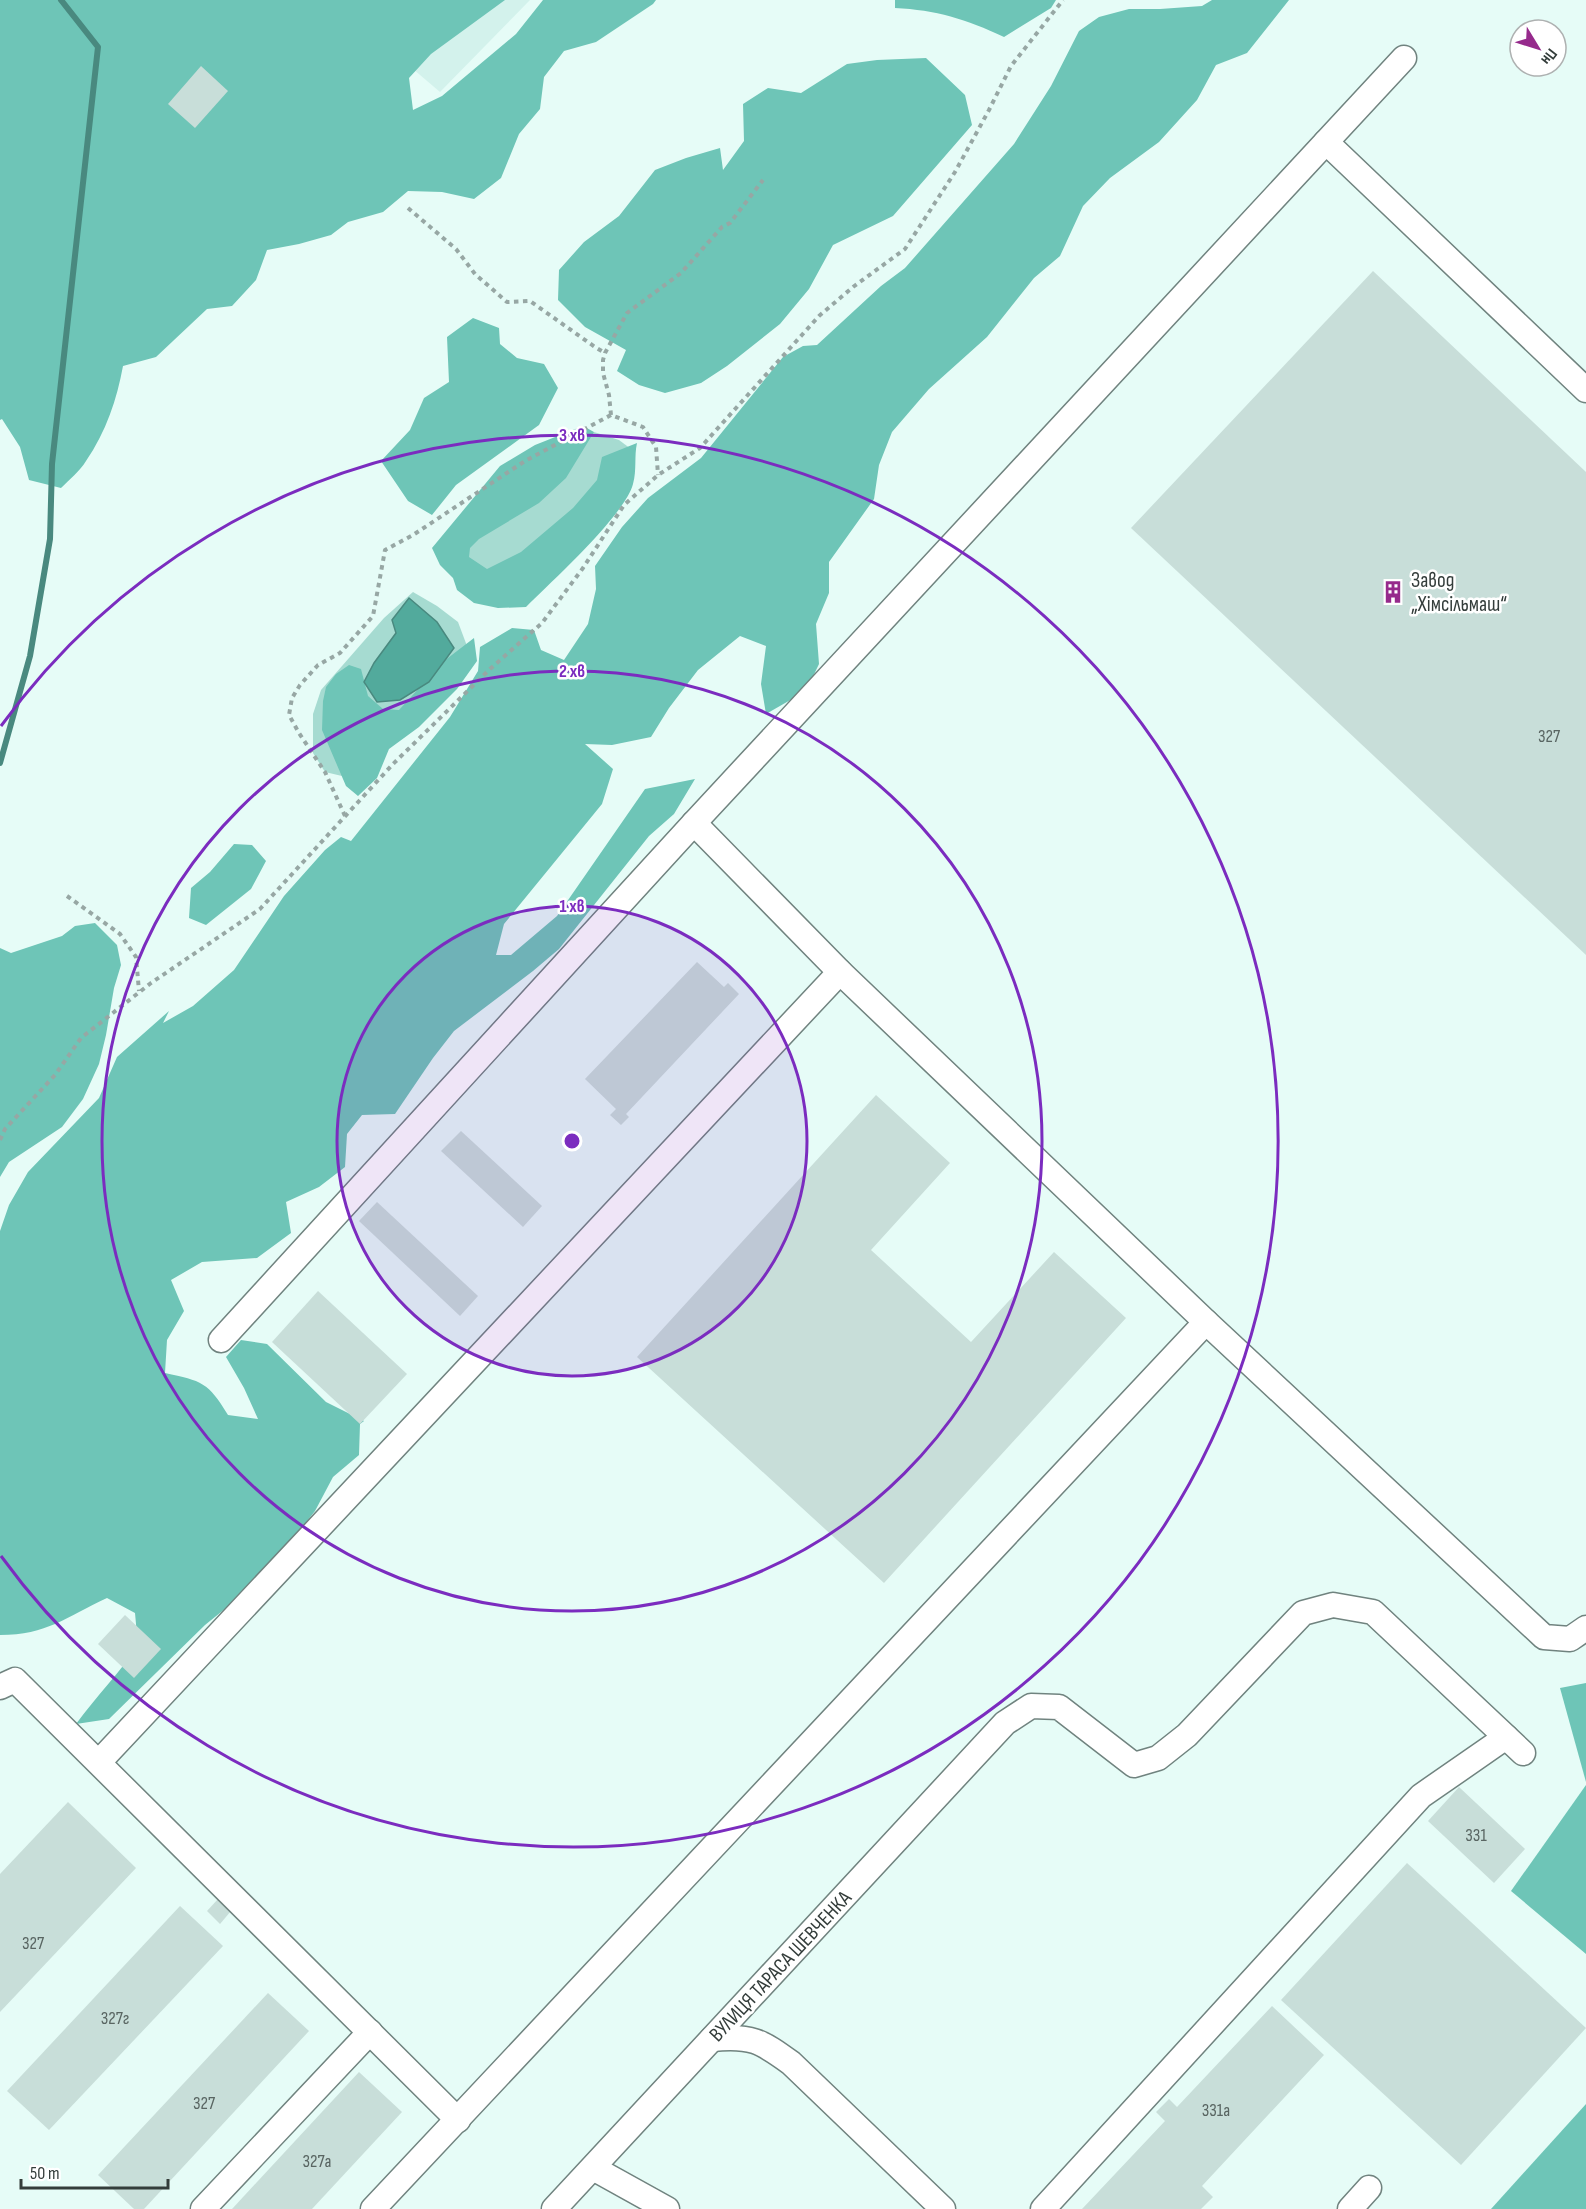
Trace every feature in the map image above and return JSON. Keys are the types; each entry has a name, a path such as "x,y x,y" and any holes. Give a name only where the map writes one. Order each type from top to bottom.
{"lane":[{"path":"221,1340 694,824 1404,58"},
{"path":"1326,142 1586,390"},
{"path":"694,824 840,972 1206,1322 1544,1637 1570,1638 1586,1628"},
{"path":"99,1762 840,972"},
{"path":"373,2209 1206,1322"},
{"name":"ВУЛИЦЯ ТАРАСА ШЕВЧЕНКА","path":"554,2209 1005,1723 1031,1706 1059,1707 1134,1764 1158,1758 1187,1735 1303,1613 1333,1605 1373,1612 1515,1745 1421,1796 1043,2209"},
{"path":"0,1687 15,1680 458,2120"},
{"path":"203,2209 370,2032"},
{"path":"712,2039 737,2036 754,2041 792,2063 943,2209"},
{"path":"593,2168 667,2209"},
{"path":"1350,2209 1369,2188"}],"path":[{"path":"0,1140 5,1130 55,1075 81,1038 139,992 260,909 393,764 542,623 583,568 624,505 658,476 700,448 819,316 853,286 905,249 955,172 1011,66 1063,0"},
{"path":"611,415 603,373 605,352 627,313 681,273 722,227 730,223 763,180"},
{"path":"408,208 456,249 475,274 507,302 530,301 605,352"},
{"path":"345,816 325,772 289,715 292,698 300,685 318,665 340,652 373,616 385,550 413,535 525,460 611,415 643,427 656,447 658,476"},
{"path":"67,896 120,934 136,957 139,992"}],"shaded area":[{"path":"0,0 505,0 431,54 409,78 413,110 442,96 516,34 543,0 656,0 596,42 564,51 544,77 540,109 519,134 501,178 474,199 442,192 408,191 383,212 348,222 331,235 267,250 256,280 232,306 207,309 156,357 123,366 118,391 99,439 84,465 61,488 29,480 20,447 2,419 0,420"},
{"path":"332,0 530,0 440,92"},
{"path":"895,0 1056,0 1051,8 1004,37 951,16 895,8"},
{"path":"1212,0 1289,0 1247,53 1216,65 1197,100 1159,142 1110,178 1083,206 1060,256 1034,278 987,337 929,389 892,432 879,465 874,499 829,562 829,593 816,624 819,664 806,691 766,714 761,684 766,646 740,636 698,670 669,708 651,737 612,745 585,744 613,769 602,804 504,924 496,955 511,955 557,916 645,789 695,779 674,814 649,836 559,949 454,1031 395,1114 362,1115 347,1134 345,1167 319,1187 286,1202 291,1233 257,1258 202,1262 171,1280 184,1311 167,1340 165,1373 188,1378 209,1389 228,1415 258,1419 226,1357 241,1340 267,1344 326,1402 364,1421 360,1424 359,1455 333,1477 315,1511 273,1564 231,1604 205,1625 109,1719 76,1724 138,1646 135,1613 107,1598 56,1624 31,1632 0,1635 0,1231 9,1205 28,1172 99,1098 117,1057 169,1011 163,1023 193,1006 234,970 284,896 325,850 341,837 351,841 450,717 478,671 480,647 512,628 534,630 541,650 564,660 588,624 596,589 595,566 622,527 648,498 701,458 783,357 803,346 817,345 881,286 905,268 1014,144 1051,86 1079,31 1099,17 1129,9 1202,6"},
{"path":"926,58 965,95 972,125 893,216 833,245 809,289 780,324 727,366 701,383 665,393 639,385 617,371 626,350 585,327 558,300 559,270 584,242 619,216 655,170 720,148 723,170 744,141 743,104 768,88 801,93 847,64"},
{"path":"473,318 499,328 500,344 517,358 544,364 558,388 539,425 456,485 432,515 408,501 381,461 410,430 424,398 449,382 447,337"},
{"path":"583,426 594,432 566,478 539,503 479,539 470,548 469,557 487,569 521,552 573,508 597,480 602,457 637,443 634,479 627,497 586,548 526,607 498,608 474,603 457,590 453,578 440,565 432,548 500,466 535,445"},
{"path":"594,432 619,440 635,452 474,603 460,525 576,439"},
{"path":"413,592 458,622 467,646 361,767 342,776 325,772 313,753 313,714 321,690 384,618"},
{"path":"409,598 437,622 454,648 429,682 400,700 377,702 364,682 374,663 396,633 392,620"},
{"path":"474,638 477,661 457,689 419,727 389,749 377,778 358,796 346,786 322,730 326,687 336,674 349,665 361,669 368,696 383,709 399,710 444,661"},
{"path":"234,844 252,845 266,861 251,889 206,925 189,918 191,888 210,872"},
{"path":"95,923 117,945 121,965 114,988 99,1064 83,1099 62,1127 9,1162 0,1177 0,948 11,953 62,936 75,926"},
{"path":"1586,1683 1586,1782 1560,1688"},
{"path":"1586,1785 1586,1954 1511,1891"},
{"path":"1586,2104 1586,2209 1491,2209"}],"building":[{"path":"201,66 228,91 195,128 168,104"},
{"name":"Завод „Хімсільмаш“","path":"1373,271 1586,472 1586,955 1131,528"},
{"path":"697,962 724,987 728,983 739,994 626,1114 629,1117 621,1125 610,1115 616,1109 585,1079"},
{"path":"876,1095 950,1163 871,1250 971,1342 1054,1252 1126,1318 884,1583 637,1357"},
{"path":"461,1131 542,1206 523,1227 441,1151"},
{"path":"377,1202 478,1296 460,1316 359,1221"},
{"path":"318,1291 407,1374 360,1424 272,1342"},
{"path":"125,1615 161,1649 134,1678 98,1644"},
{"path":"1459,1787 1525,1849 1494,1883 1428,1821"},
{"path":"68,1802 136,1868 0,2012 0,1874"},
{"path":"1407,1863 1586,2028 1461,2165 1281,2000"},
{"path":"218,1899 231,1911 220,1924 207,1911"},
{"path":"180,1906 223,1946 49,2130 7,2091"},
{"path":"268,1993 309,2031 144,2209 134,2209 98,2175"},
{"path":"1272,2006 1324,2055 1202,2186 1213,2197 1201,2209 1082,2209 1165,2121 1156,2112 1169,2099 1177,2107"},
{"path":"359,2072 402,2112 312,2209 232,2209"}],"waterway":[{"path":"0,763 30,656 50,539 52,464 98,47 61,0"}],"place":[{"name":"Завод „Хімсільмаш“","path":"1393,592"}]}
